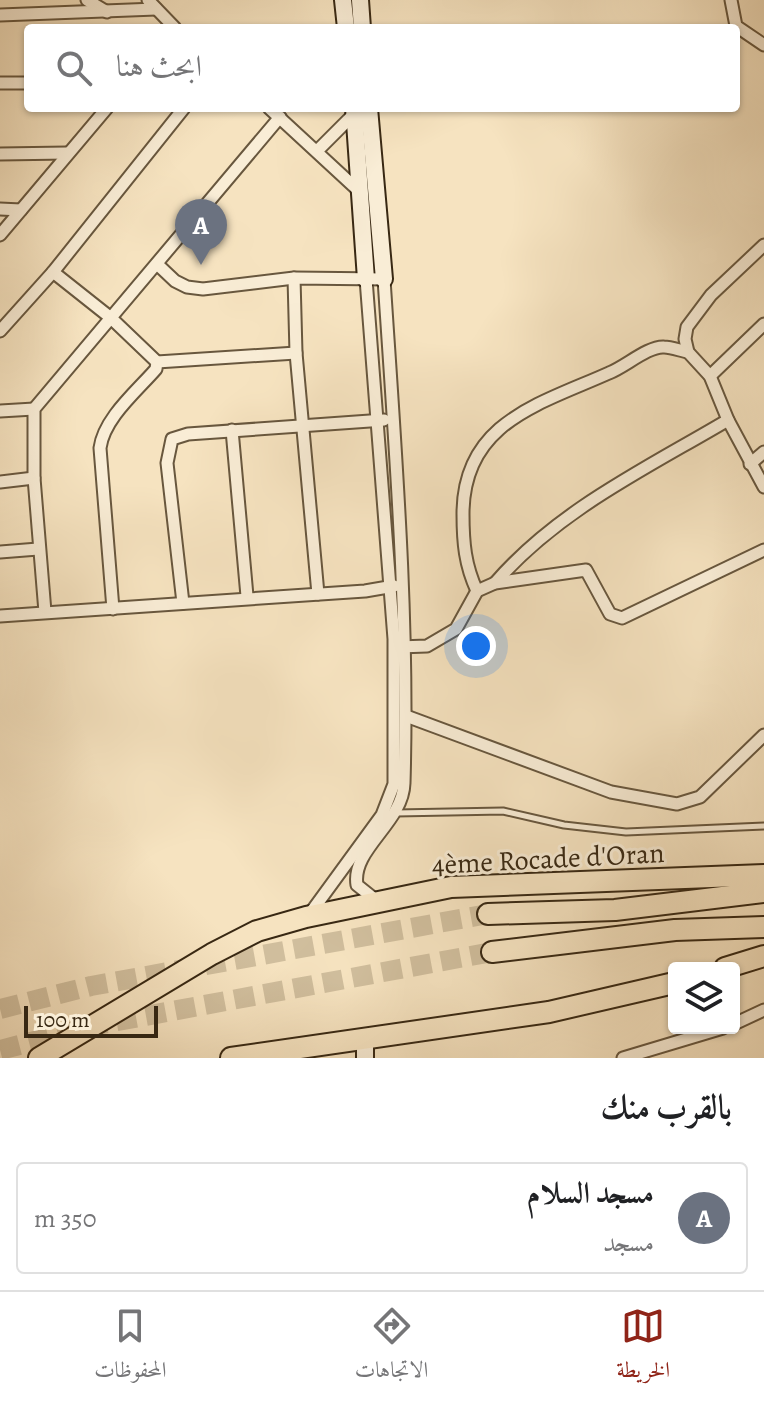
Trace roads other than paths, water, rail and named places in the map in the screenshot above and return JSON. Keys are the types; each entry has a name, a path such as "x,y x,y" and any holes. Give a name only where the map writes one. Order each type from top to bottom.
{"highway":[{"name":"4ème Rocade d'Oran","path":"39,1058 212,954 257,931 306,917 451,887 764,875"},
{"path":"488,914 615,910 764,892"},
{"path":"492,952 675,930 764,927"},
{"path":"740,963 764,956"},
{"path":"231,1058 365,1049 668,984"}],"main road":[{"path":"343,0 346,24"},
{"path":"360,0 362,24"},
{"path":"359,112 366,279"},
{"path":"359,112 378,209 384,279"}],"street":[{"path":"87,0 107,12"},
{"path":"731,0 736,24"},
{"path":"0,15 107,12 152,5 171,24"},
{"path":"740,29 764,45"},
{"path":"0,83 24,83"},
{"path":"0,235 103,112"},
{"path":"0,331 53,272 181,112"},
{"path":"274,112 378,209"},
{"path":"317,151 357,112"},
{"path":"45,612 34,478 34,409 280,117"},
{"path":"0,154 67,153"},
{"path":"0,209 21,210"},
{"path":"688,352 687,327 696,312 764,245"},
{"path":"157,264 187,287 203,289 294,278 384,279 394,421 395,586"},
{"path":"53,272 111,318 157,362 296,353"},
{"path":"294,278 296,353 318,594"},
{"path":"366,279 406,716 404,791 356,871 357,885 377,901"},
{"path":"710,376 764,324"},
{"path":"477,591 468,571 463,545 463,503 468,475 482,446 511,418 562,390 609,373 658,348 688,352 710,376 728,420 764,487"},
{"path":"113,609 102,436 156,369 157,362"},
{"path":"0,411 34,409"},
{"path":"495,583 519,556 579,508 728,420"},
{"path":"183,603 167,449 172,439 180,435 232,430 394,421"},
{"path":"232,430 247,596"},
{"path":"750,464 764,452"},
{"path":"0,482 34,478"},
{"path":"0,552 38,549"},
{"path":"399,647 427,646 456,629 477,591 495,583 586,570 610,614 622,618 764,550"},
{"path":"0,616 395,586"},
{"path":"306,917 329,891 339,871 390,816 399,647"},
{"path":"406,716 611,792 677,804 700,797 764,735"},
{"path":"740,1021 764,1010"},
{"path":"623,1058 637,1057 705,1034"}],"lane":[{"path":"390,816 503,811 564,825 626,832 764,826"}],"tunnel":[{"path":"0,1009 91,986 488,914"},
{"path":"0,1050 96,1025 492,952"}],"place":[{"name":"مسجد السلام","path":"201,265"}]}
